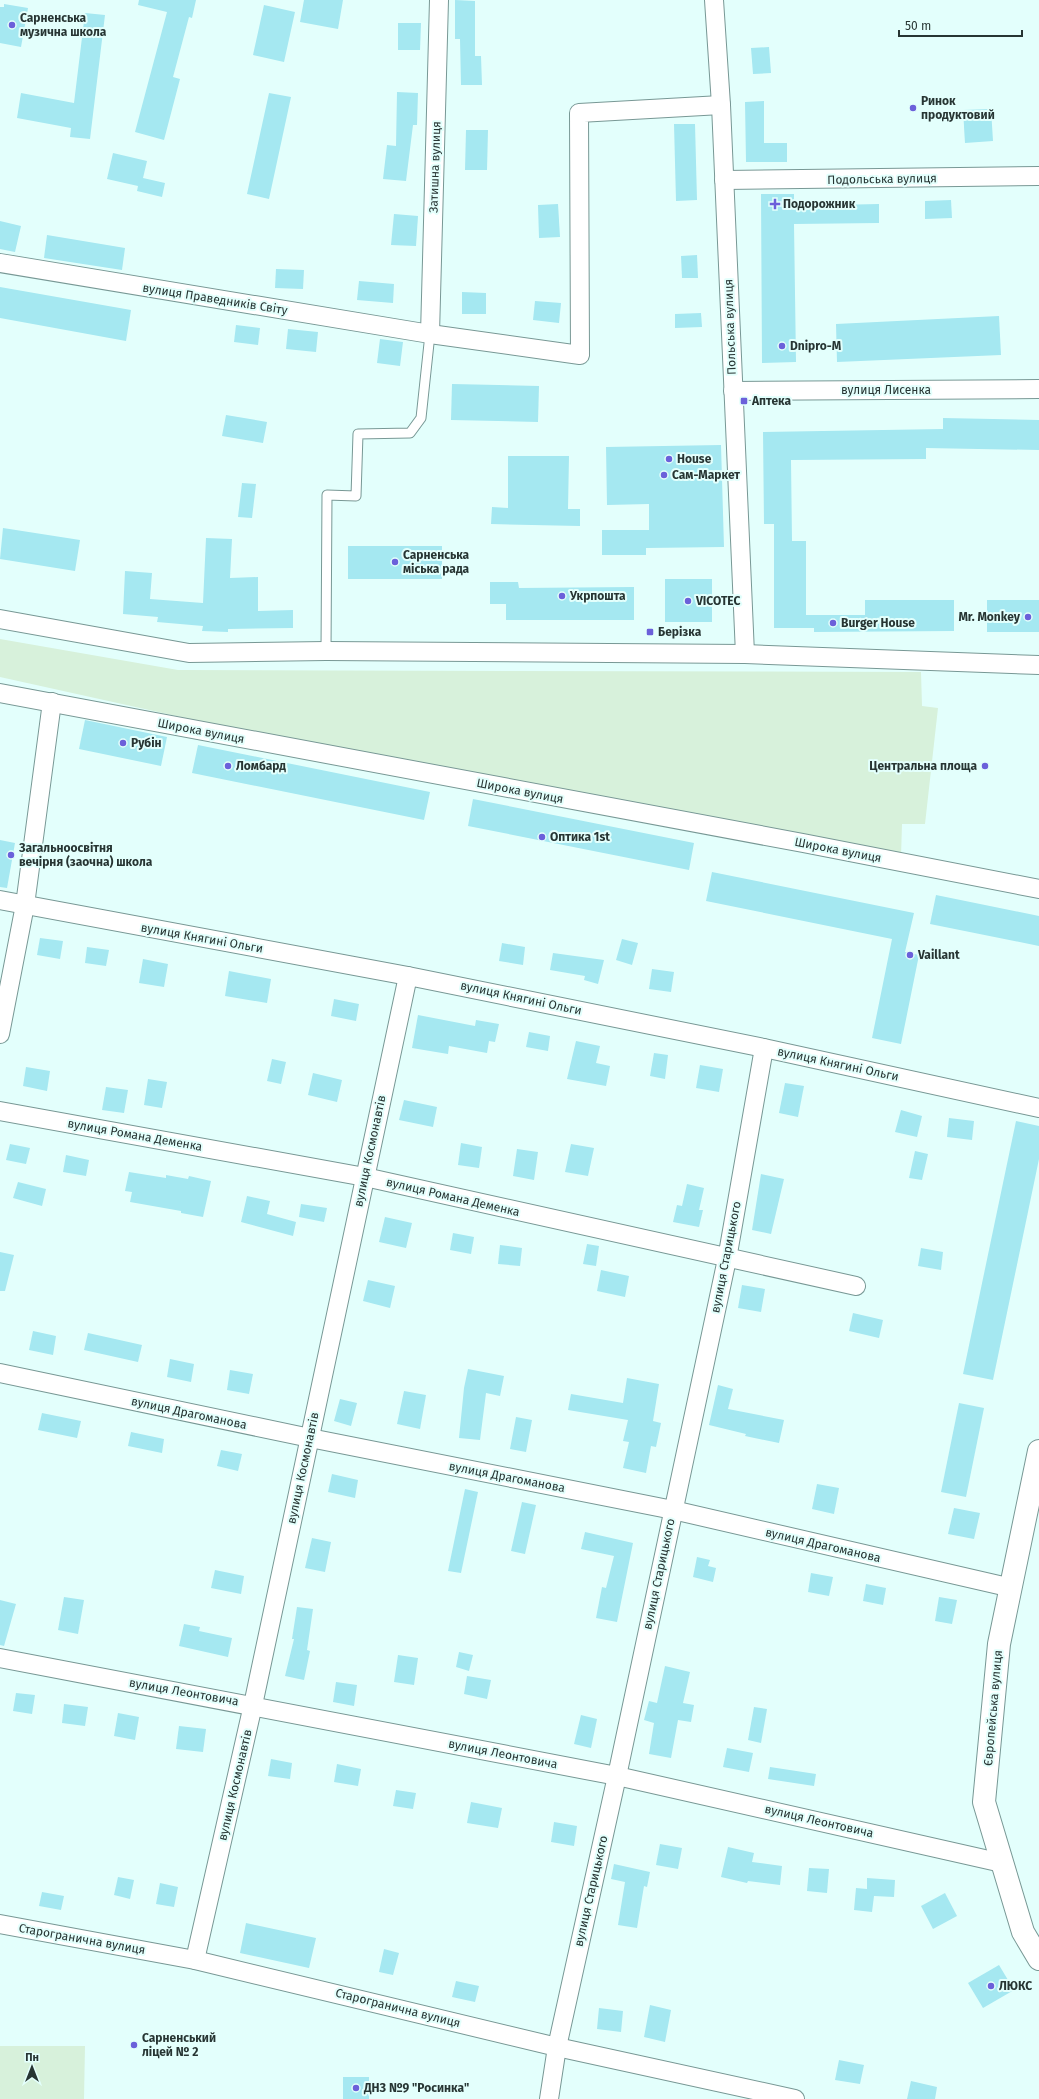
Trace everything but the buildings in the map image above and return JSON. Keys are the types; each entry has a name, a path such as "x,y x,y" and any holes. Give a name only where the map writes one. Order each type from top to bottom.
{"main road":[{"name":"Європейська вулиця","path":"1039,1451 1012,1588 999,1644 984,1802 1023,1932 1039,1959"}],"street":[{"name":"Затишна вулиця","path":"430,334 439,0"},
{"name":"Польська вулиця","path":"714,0 721,104 745,654"},
{"name":"вулиця Праведників Світу","path":"0,263 430,334 580,355 579,113 721,104"},
{"name":"Подольська вулиця","path":"724,180 1039,176"},
{"name":"вулиця Лисенка","path":"733,391 1039,389"},
{"path":"0,619 189,653 326,651 745,654 1039,665"},
{"name":"Широка вулиця","path":"0,693 915,864 1039,889"},
{"path":"0,1034 25,905 52,702"},
{"name":"вулиця Княгині Ольги","path":"0,900 408,976 764,1048 1039,1108"},
{"name":"вулиця Космонавтів","path":"195,1960 253,1705 408,976"},
{"name":"вулиця Старицького","path":"549,2099 557,2047 617,1776 727,1259 764,1048"},
{"name":"вулиця Романа Деменка","path":"0,1111 365,1177 727,1259 856,1286"},
{"name":"вулиця Драгоманова","path":"0,1373 310,1438 673,1510 1012,1588"},
{"name":"вулиця Леонтовича","path":"0,1658 253,1705 617,1776 1002,1863"},
{"name":"Старогранична вулиця","path":"0,1924 195,1960 557,2047 795,2099"}],"lane":[{"path":"326,651 327,495 356,496 358,434 410,433 421,418 430,334"}],"green space":[{"path":"0,639 178,670 921,672 922,706 938,708 925,824 902,824 901,857 244,731 0,677"},
{"path":"0,2046 85,2046 84,2099 0,2099"}],"place":[{"name":"Сарненська музична школа","path":"12,25"},
{"name":"Ринок продуктовий","path":"913,108"},
{"name":"Подорожник","path":"775,204"},
{"name":"Dnipro-M","path":"782,346"},
{"name":"Аптека","path":"744,401"},
{"name":"House","path":"669,459"},
{"name":"Сам-Маркет","path":"664,475"},
{"name":"Сарненська міська рада","path":"395,562"},
{"name":"Укрпошта","path":"562,596"},
{"name":"VICOTEC","path":"688,601"},
{"name":"Mr. Monkey","path":"1028,617"},
{"name":"Burger House","path":"833,623"},
{"name":"Берізка","path":"650,632"},
{"name":"Рубін","path":"123,743"},
{"name":"Ломбард","path":"228,766"},
{"name":"Центральна площа","path":"985,766"},
{"name":"Оптика 1st","path":"542,837"},
{"name":"Загальноосвітня вечірня (заочна) школа","path":"11,855"},
{"name":"Vaillant","path":"910,955"},
{"name":"ЛЮКС","path":"991,1986"},
{"name":"Сарненський ліцей № 2","path":"134,2045"},
{"name":"ДНЗ №9 \"Росинка\"","path":"356,2088"}]}
